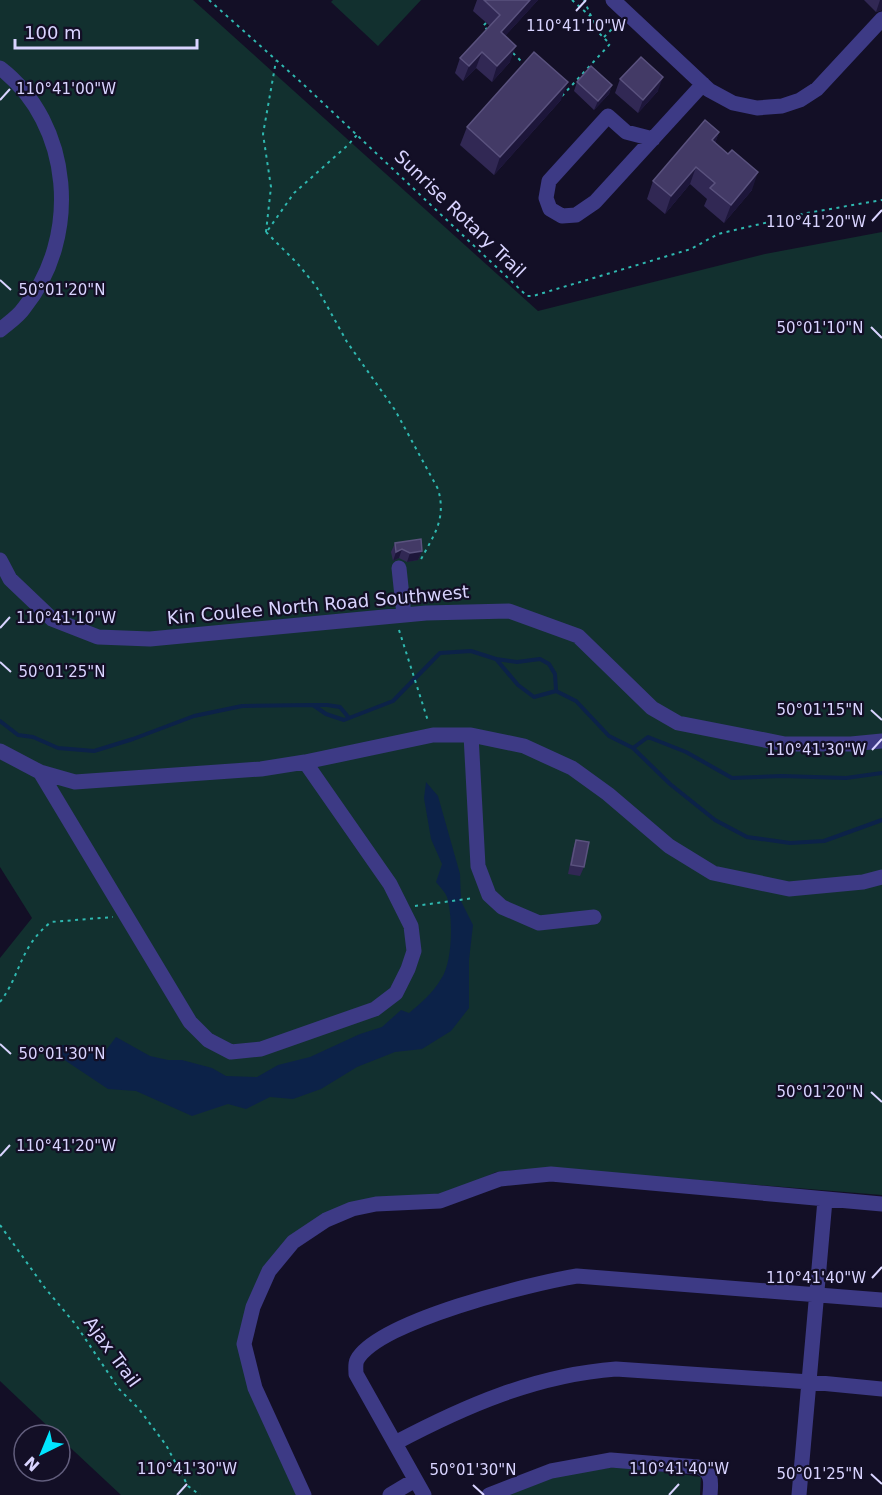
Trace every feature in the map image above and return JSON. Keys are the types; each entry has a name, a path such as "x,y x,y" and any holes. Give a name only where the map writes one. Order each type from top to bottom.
{"street":[{"path":"613,0 710,90 732,103 757,108 782,106 800,100 817,89 882,19"},
{"path":"0,68 15,80 44,120 60,168 62,218 50,266 24,309 0,330"},
{"path":"653,139 626,132 608,116 549,181 546,198 550,209 562,216 576,215 595,202 653,139 703,84"},
{"name":"Kin Coulee North Road Southwest","path":"0,560 10,579 52,619 98,637 150,639 399,615 509,611 578,636 652,708 678,723 785,744 851,744 882,741"},
{"path":"399,568 399,615"},
{"path":"0,751 40,772 75,782 261,769 432,735 471,735 524,746 572,768 608,794 669,846 713,873 789,890 863,882 882,877"},
{"path":"471,735 478,866 489,896 502,907 539,923 594,917"},
{"path":"40,772 190,1022 208,1040 231,1052 261,1049 375,1009 396,993 414,951 411,926 390,884 305,762"},
{"path":"60,802 75,782"},
{"path":"304,1495 255,1388 244,1344 253,1307 269,1271 293,1242 326,1220 352,1209 376,1204 440,1201 500,1179 551,1174 882,1204"},
{"path":"799,1495 825,1200"},
{"path":"424,1495 356,1374 357,1360 376,1342 391,1333 443,1311 533,1284 577,1276 882,1300"},
{"path":"395,1443 441,1419 515,1389 594,1371 616,1369 882,1389"},
{"path":"489,1495 551,1471 611,1460 698,1467 707,1471 710,1476 710,1495"},
{"path":"390,1495 415,1480"}],"path":[{"name":"Sunrise Rotary Trail","path":"209,0 303,84 527,296 691,249 718,234 807,213 882,200"},
{"path":"572,0 591,18"},
{"path":"561,97 610,44 598,32 584,0"},
{"path":"604,38 627,13"},
{"path":"486,23 483,26 492,34"},
{"path":"509,50 527,66"},
{"path":"276,61 263,134 271,187 266,232 316,286 346,342 395,410 438,489 442,514 439,525 419,563"},
{"path":"266,232 294,193 357,135"},
{"path":"399,615 408,660 432,735"},
{"path":"402,908 473,898"},
{"path":"0,1002 29,945 43,928 51,922 109,917"},
{"name":"Ajax Trail","path":"0,1225 45,1288 76,1325 119,1389 139,1409 166,1444 188,1486 200,1495"}],"green space":[{"path":"0,0 193,0 538,311 765,254 882,232 882,1195 549,1168 496,1172 439,1197 373,1201 290,1241 240,1343 303,1495 121,1495 72,1449 72,1423 44,1423 0,1381 0,958 32,918 0,867"},
{"path":"333,0 421,0 378,46 331,2"},
{"path":"622,1466 701,1477 700,1495 507,1495 559,1475"}],"water":[{"path":"426,782 438,796 460,874 461,901 473,925 469,960 469,1008 451,1031 422,1049 395,1052 357,1067 321,1089 293,1099 270,1097 246,1109 228,1104 192,1116 136,1091 108,1089 60,1057 55,1047 64,1045 104,1053 116,1037 150,1056 182,1060 212,1068 226,1076 257,1077 278,1065 310,1057 360,1034 382,1027 401,1010 409,1013 431,993 441,979 448,962 451,939 447,897 436,882 442,864 431,839 424,798"}],"building":[{"path":"484,0 530,0 501,32 516,46 497,66 482,52 469,66 460,58 500,15"},
{"path":"534,52 568,82 500,157 467,127"},
{"path":"641,57 663,77 643,100 620,79"},
{"path":"591,66 612,85 598,101 577,82"},
{"path":"705,120 719,132 712,140 728,154 732,150 758,172 731,205 710,188 715,183 696,167 671,196 653,181"},
{"path":"421,539 422,551 410,553 402,549 396,552 395,543"},
{"path":"576,840 589,842 584,867 571,865"}],"waterway":[{"path":"0,721 18,735 33,737 58,748 94,751 194,716 242,706 313,705 326,714 344,720 393,701 440,653 471,651 496,659 518,685 534,697 556,691 576,701 609,736 633,748 670,784 715,820 747,837 790,843 824,841 882,820"},
{"path":"496,659 517,662 540,659 549,664 555,674 556,691"},
{"path":"313,705 340,707 349,718"},
{"path":"633,748 648,737 686,752 732,778 782,776 846,778 882,773"}]}
